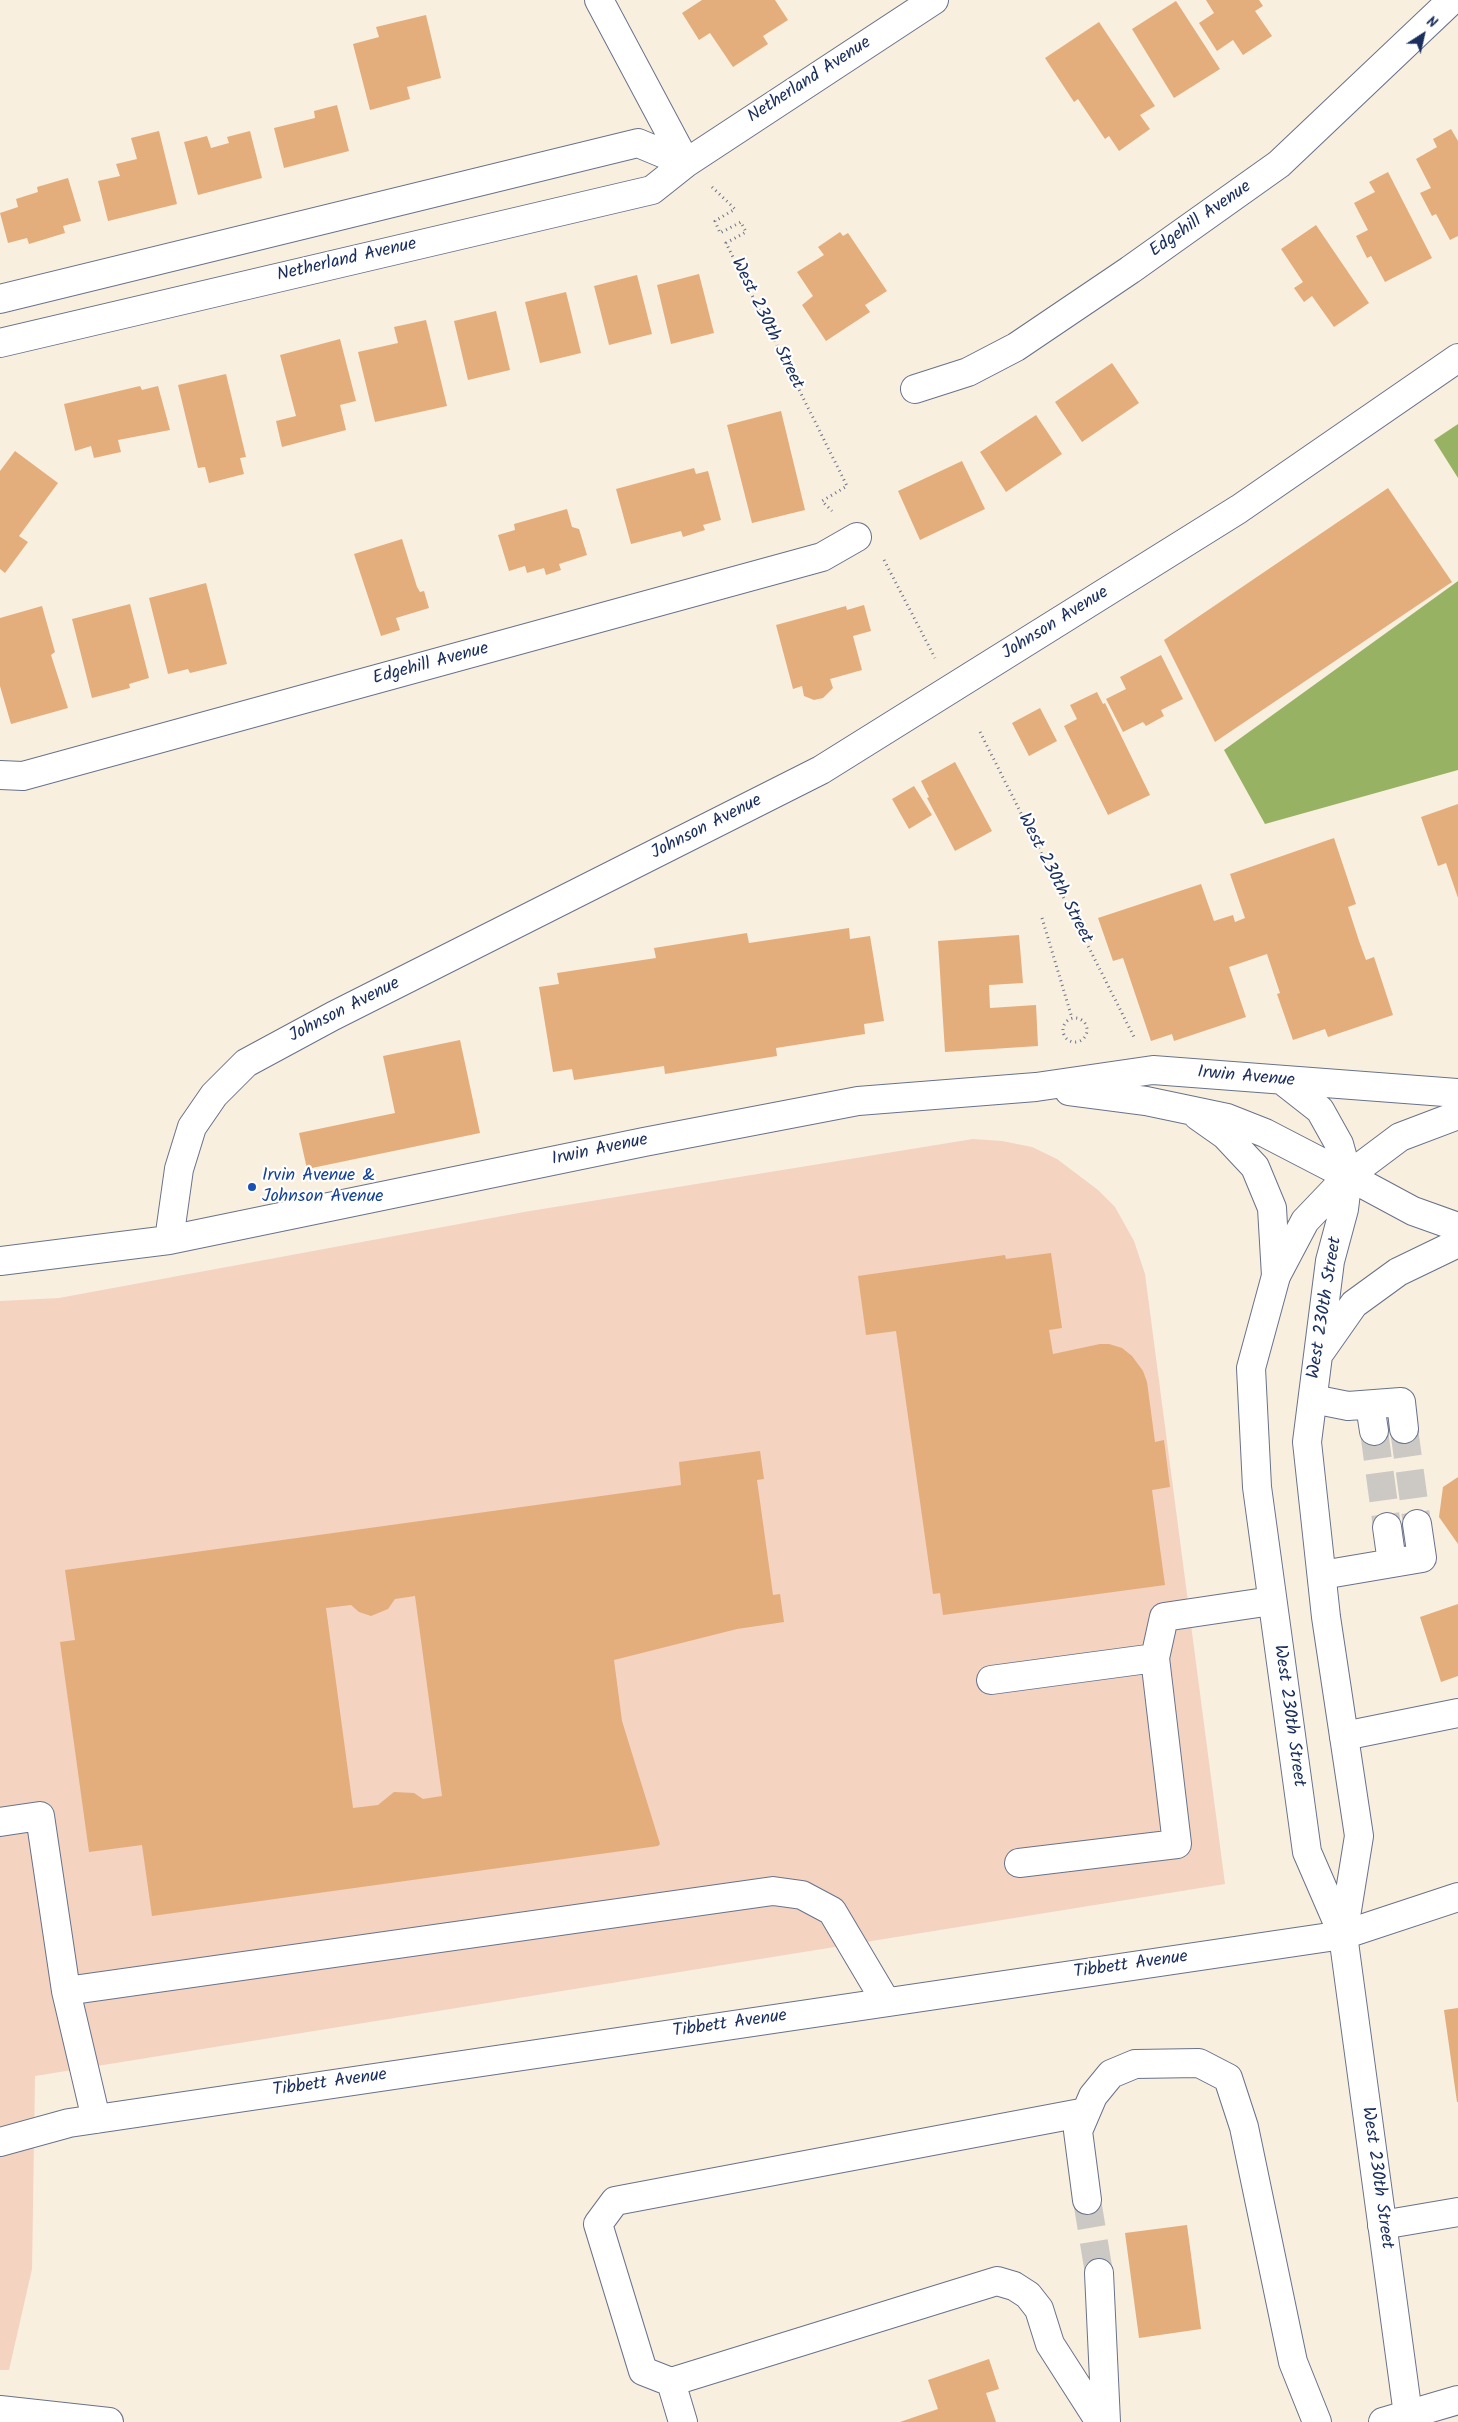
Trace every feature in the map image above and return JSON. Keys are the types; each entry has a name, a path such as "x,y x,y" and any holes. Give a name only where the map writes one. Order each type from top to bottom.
{"street":[{"path":"599,0 686,163"},
{"name":"Netherland Avenue","path":"3,345 652,190 686,163 934,0"},
{"name":"Edgehill Avenue","path":"914,389 968,372 1016,347 1130,270 1279,164 1452,0"},
{"path":"0,299 638,143 686,163"},
{"name":"Johnson Avenue","path":"169,1240 179,1169 192,1128 214,1095 246,1063 333,1016 821,770 1239,509 1458,358"},
{"name":"Edgehill Avenue","path":"0,775 23,776 738,580 822,556 857,538"},
{"name":"Irwin Avenue","path":"169,1240 644,1142 858,1101 1036,1087 1153,1070 1458,1093"},
{"path":"1283,1081 1320,1110 1339,1144 1348,1176 1400,1137 1458,1115"},
{"name":"Irwin Avenue","path":"1036,1087 1146,1101 1226,1118 1265,1133 1413,1211 1458,1227"},
{"path":"1189,1109 1225,1135 1255,1167 1272,1208 1276,1276"},
{"name":"West 230th Street","path":"1348,1176 1305,1220 1276,1276 1251,1368 1257,1487 1307,1852 1343,1935 1382,2225 1400,2420"},
{"name":"West 230th Street","path":"1343,1935 1359,1836 1322,1575 1307,1442 1320,1352 1330,1261 1344,1209 1348,1176"},
{"path":"0,1261 169,1240"},
{"path":"1320,1352 1354,1304 1398,1272 1458,1243"},
{"path":"1313,1399 1348,1406 1372,1418 1401,1402 1404,1429"},
{"path":"1322,1575 1422,1558 1417,1524"},
{"path":"1387,1527 1392,1563"},
{"path":"1020,1863 1177,1844 1155,1658 1164,1617 1272,1601"},
{"path":"991,1680 1155,1658"},
{"path":"1344,1736 1458,1712"},
{"path":"0,1822 40,1816 66,1991 96,2119"},
{"path":"66,1991 773,1891 802,1895 832,1910 886,2002"},
{"name":"Tibbett Avenue","path":"0,2142 69,2122 1343,1935 1458,1897"},
{"path":"1087,2200 1078,2131 1093,2096 1110,2074 1135,2064 1199,2063 1228,2078 1244,2127 1293,2362 1317,2422"},
{"path":"1086,2112 616,2201 598,2224 643,2371 671,2382 997,2281 1014,2286 1028,2295 1039,2309 1050,2344 1100,2422"},
{"path":"1382,2225 1458,2212"},
{"path":"1099,2273 1106,2422"},
{"path":"671,2382 683,2422"},
{"path":"1400,2420 1458,2400"},
{"path":"0,2410 110,2422"}],"path":[{"name":"West 230th Street","path":"686,163 735,210 715,221 720,233 741,222 746,232 726,242 847,486 822,501 857,538 886,561 935,658"},
{"name":"West 230th Street","path":"980,732 1128,1026"},
{"path":"1042,918 1072,1018"},
{"path":"1072,1018 1080,1020 1086,1026 1084,1037 1077,1042 1070,1041 1063,1032 1064,1025 1072,1018"}],"shaded area":[{"path":"973,1139 1002,1141 1032,1147 1057,1159 1098,1190 1115,1207 1134,1241 1145,1274 1225,1884 35,2076 32,2269 9,2370 0,2370 0,1301 59,1298 524,1212"}],"green space":[{"path":"1458,424 1458,478 1434,440"},
{"path":"1458,581 1458,770 1265,824 1224,750"}],"building":[{"path":"702,0 775,0 788,20 763,36 768,44 733,67 710,33 699,40 682,13"},
{"path":"1206,0 1259,0 1263,6 1255,11 1272,36 1243,55 1233,40 1217,51 1199,23 1214,13"},
{"path":"1176,1 1220,69 1174,98 1132,29"},
{"path":"426,15 441,78 407,87 410,99 370,110 353,44 379,37 376,27"},
{"path":"1099,22 1155,106 1140,115 1150,129 1119,151 1109,136 1105,139 1078,99 1074,102 1045,58"},
{"path":"337,105 349,151 284,168 274,128 315,118 314,111"},
{"path":"1451,129 1458,141 1458,236 1450,240 1436,214 1432,216 1420,193 1431,188 1416,159 1437,147 1433,139"},
{"path":"159,131 177,204 108,221 98,181 120,176 116,164 137,159 131,138"},
{"path":"250,131 262,178 198,195 184,142 207,136 211,148 229,143 227,137"},
{"path":"1388,172 1432,258 1385,282 1371,256 1367,258 1356,236 1368,230 1354,203 1375,192 1369,182"},
{"path":"68,178 81,221 63,226 65,233 29,244 27,238 8,243 0,213 18,207 16,199 38,192 37,187"},
{"path":"1316,225 1369,303 1334,327 1312,296 1304,302 1294,288 1303,282 1281,249"},
{"path":"840,232 843,236 848,233 887,291 865,305 870,312 826,341 802,305 813,296 797,272 824,255 818,247"},
{"path":"699,274 714,333 671,344 657,285"},
{"path":"637,275 652,334 609,345 594,286"},
{"path":"566,292 581,353 540,363 525,302"},
{"path":"496,311 510,370 468,380 454,321"},
{"path":"426,320 447,406 375,422 358,352 398,343 394,327"},
{"path":"340,339 356,401 340,405 346,430 282,447 276,421 296,416 280,355"},
{"path":"1112,363 1139,403 1082,442 1055,402"},
{"path":"226,374 246,457 240,458 244,474 209,483 205,467 198,468 178,385"},
{"path":"140,386 142,390 158,386 170,430 118,440 121,452 94,458 91,446 75,451 64,404"},
{"path":"781,411 805,510 752,523 727,425"},
{"path":"1036,415 1062,454 1006,492 980,452"},
{"path":"15,451 58,483 19,536 28,542 5,573 0,569 0,471"},
{"path":"962,461 985,509 920,540 898,491"},
{"path":"694,468 696,474 708,471 721,520 703,525 705,530 683,537 681,531 631,544 616,489"},
{"path":"1388,488 1452,582 1215,742 1164,640"},
{"path":"567,509 572,527 579,529 587,555 559,564 561,570 546,575 544,568 527,573 525,566 509,571 498,535 515,530 514,524"},
{"path":"402,539 417,587 420,592 424,591 429,608 396,618 400,630 381,636 354,554"},
{"path":"206,583 227,664 190,673 188,669 168,674 149,598"},
{"path":"130,604 149,678 129,684 130,688 92,698 72,619"},
{"path":"864,605 871,631 853,636 862,670 830,679 833,688 823,698 814,700 804,696 802,686 793,689 776,625 846,606 847,610"},
{"path":"42,606 55,652 51,655 68,708 11,724 0,686 0,618"},
{"path":"1161,655 1183,699 1161,710 1164,716 1146,726 1143,722 1123,732 1106,699 1126,689 1120,677"},
{"path":"1097,692 1103,704 1105,703 1150,795 1108,815 1064,726 1077,719 1070,705"},
{"path":"1040,708 1057,741 1029,756 1012,723"},
{"path":"955,762 992,831 955,851 927,798 929,797 921,781"},
{"path":"914,786 932,815 909,829 892,799"},
{"path":"1458,804 1458,898 1446,863 1438,866 1421,817"},
{"path":"1334,838 1356,904 1348,907 1359,941 1366,960 1374,957 1393,1015 1328,1037 1325,1029 1293,1040 1277,994 1280,993 1267,954 1229,967 1246,1017 1174,1041 1172,1034 1151,1041 1123,958 1113,961 1098,918 1201,884 1214,921 1233,915 1235,922 1245,918 1230,874"},
{"path":"849,928 850,939 870,936 884,1021 864,1024 865,1034 776,1048 777,1056 665,1074 664,1066 574,1080 572,1069 553,1072 539,987 559,984 557,973 656,958 654,948 747,933 749,943"},
{"path":"1019,935 1023,983 989,985 990,1008 1036,1005 1038,1046 945,1052 938,941"},
{"path":"460,1040 480,1133 307,1169 299,1133 395,1113 383,1056"},
{"path":"1051,1253 1062,1328 1049,1330 1053,1354 1100,1344 1109,1344 1122,1348 1132,1356 1143,1371 1147,1382 1155,1442 1164,1440 1170,1487 1152,1490 1165,1585 943,1615 940,1593 933,1594 896,1331 866,1335 858,1276 1005,1255 1006,1259"},
{"path":"760,1451 764,1479 757,1480 773,1595 780,1594 784,1622 737,1629 614,1660 622,1721 660,1844 658,1846 152,1916 142,1845 89,1852 60,1642 75,1640 65,1570 681,1485 679,1462","holes":["415,1596 442,1796 423,1799 414,1793 394,1792 378,1805 353,1808 326,1608 351,1605 359,1612 371,1616 388,1609 395,1599"]},
{"path":"1458,1477 1458,1544 1439,1517 1443,1487"},
{"path":"1458,1604 1458,1676 1441,1682 1420,1617"},
{"path":"1458,2008 1458,2102 1457,2102 1444,2010"},
{"path":"1187,2225 1201,2329 1139,2338 1125,2233"},
{"path":"989,2359 999,2389 986,2393 996,2422 900,2422 938,2409 928,2380"}],"tunnel":[{"path":"1404,1429 1417,1524"},
{"path":"1374,1431 1387,1527"},
{"path":"1087,2200 1099,2273"}],"place":[{"name":"Irvin Avenue & Johnson Avenue","path":"252,1187"}]}
